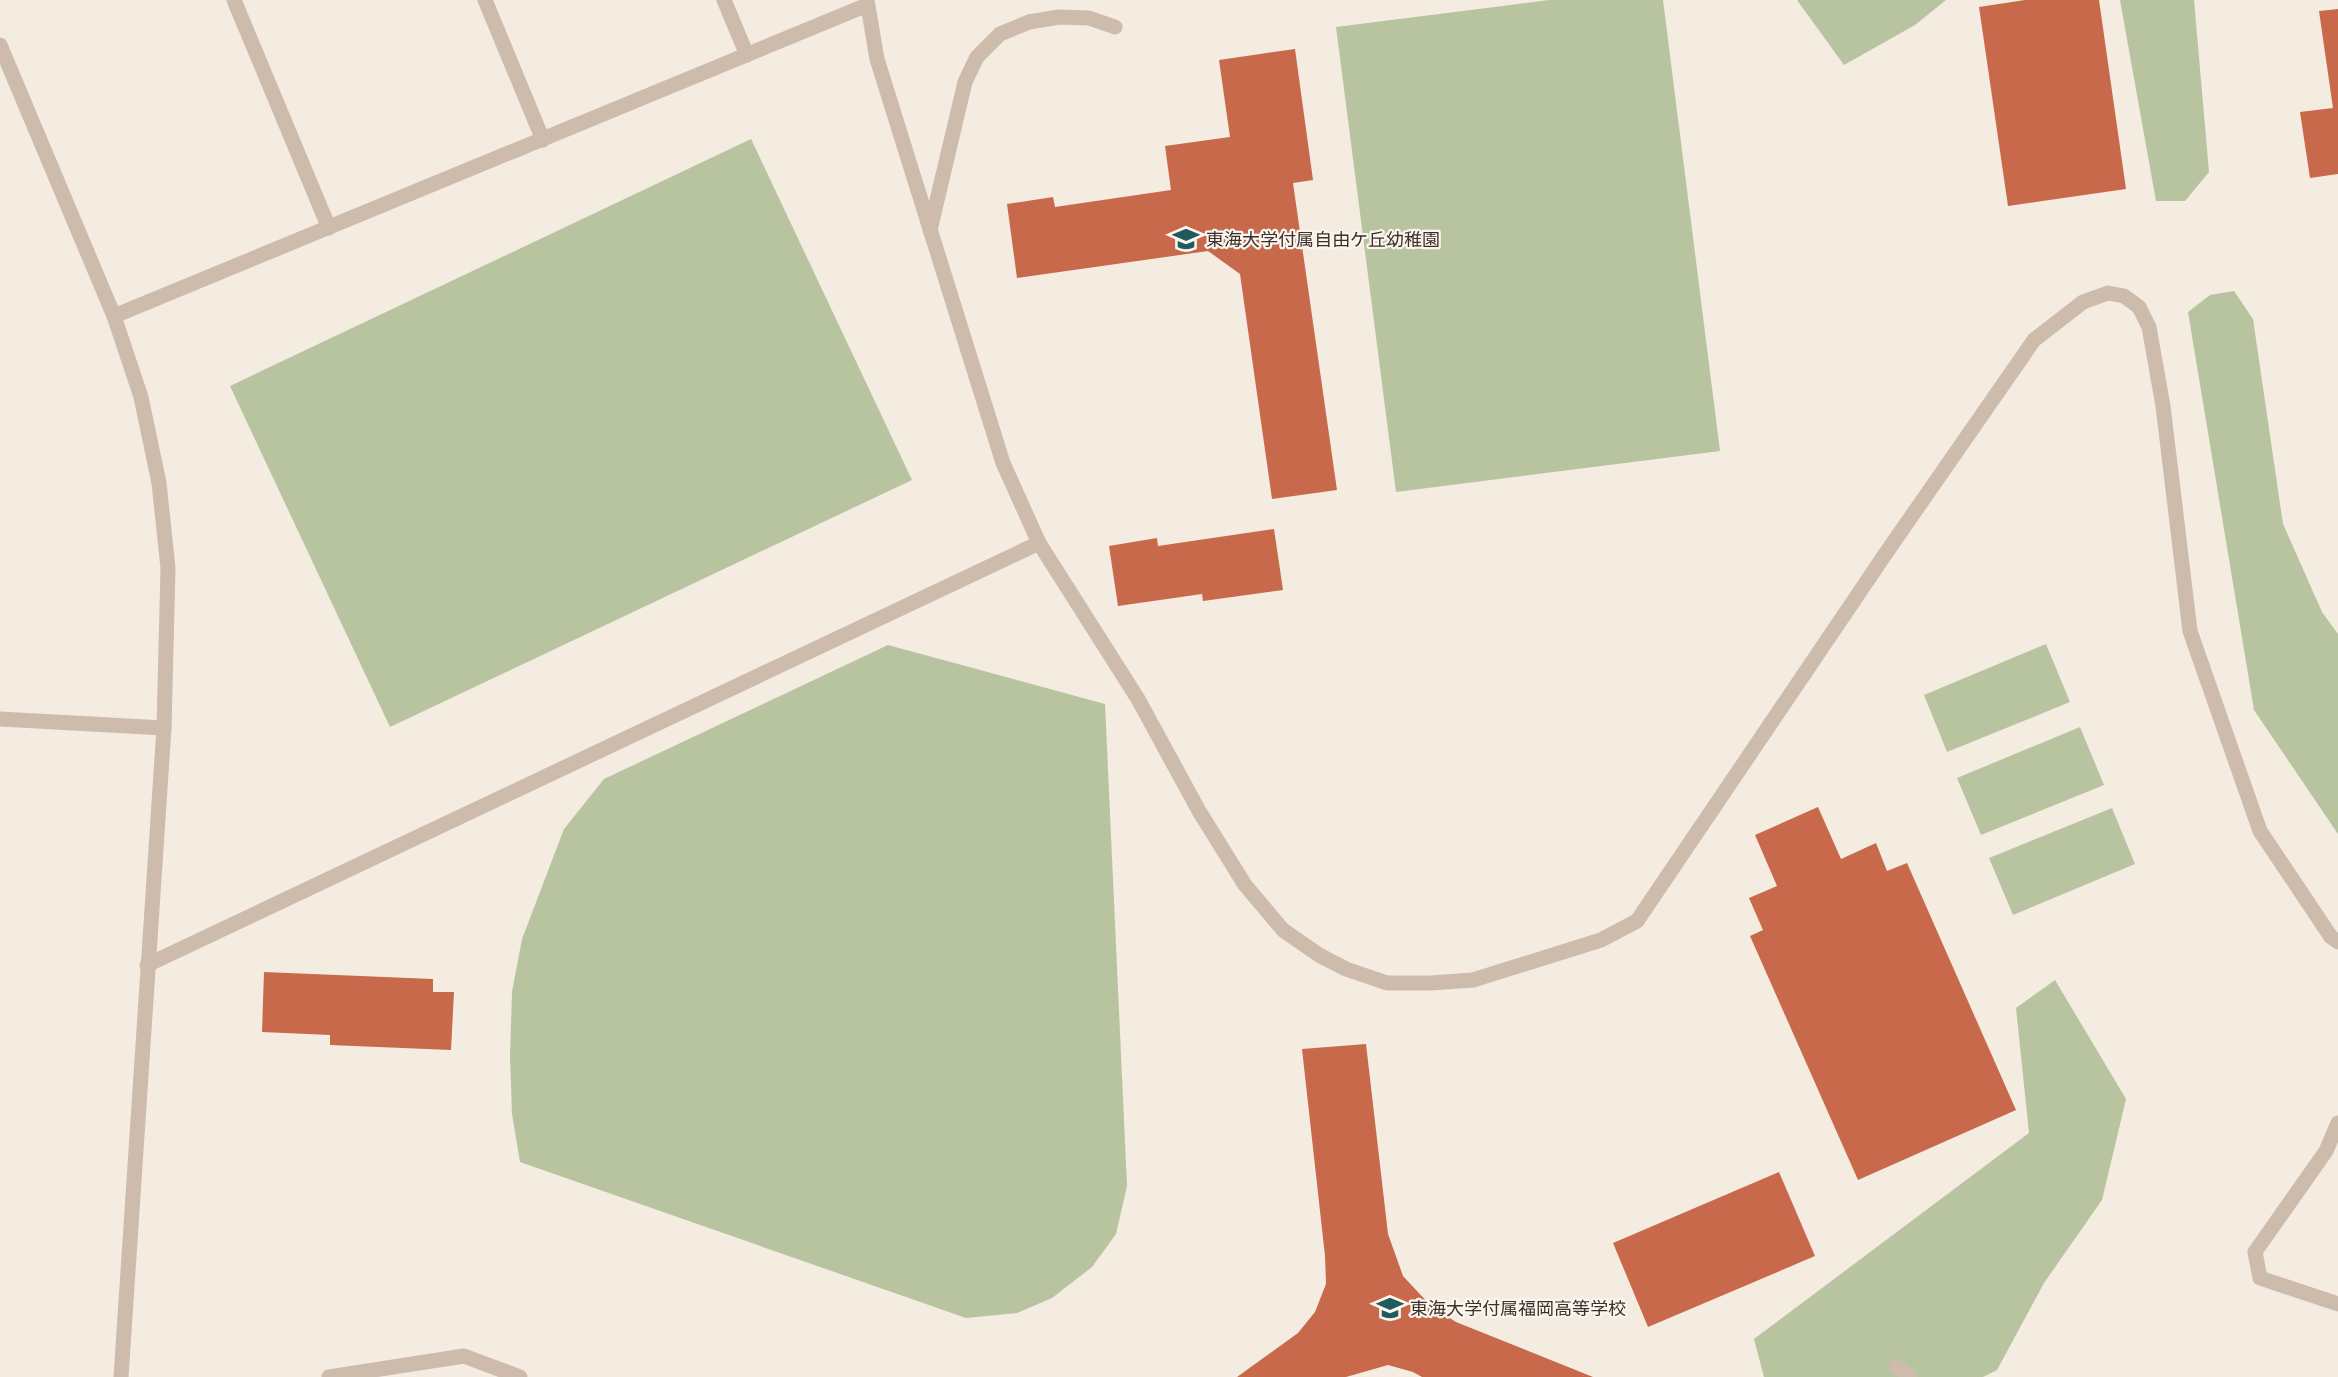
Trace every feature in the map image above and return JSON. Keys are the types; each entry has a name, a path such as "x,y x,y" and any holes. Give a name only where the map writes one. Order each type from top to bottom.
{"street":[{"path":"234,0 329,228"},
{"path":"485,0 543,140"},
{"path":"724,0 747,55"},
{"path":"114,316 543,140 867,3 877,59 1003,463 1039,543 1138,699 1199,811 1245,885 1283,930 1328,960 1346,969 1387,983 1431,983 1473,980 1601,940 1637,921 1886,553 2034,340 2083,302 2108,293 2124,296 2139,307 2149,327 2163,406 2190,632 2260,831 2331,937 2338,942"},
{"path":"930,230 964,82 977,57 999,34 1029,22 1059,16 1089,18 1115,27"},
{"path":"0,45 114,316 141,397 159,483 168,568 164,728 121,1377"},
{"path":"147,965 1039,543"},
{"path":"0,719 164,728"},
{"path":"2338,1123 2326,1151 2255,1252 2260,1278 2338,1304"},
{"path":"329,1377 464,1356 520,1377"},
{"path":"1896,1366 1910,1377"}],"green space":[{"path":"1549,0 1663,0 1720,451 1396,492 1336,27"},
{"path":"1797,0 1946,0 1915,25 1844,65"},
{"path":"2120,0 2194,0 2209,172 2185,201 2156,201"},
{"path":"751,139 912,480 390,727 230,386"},
{"path":"2234,291 2253,319 2283,524 2322,612 2338,634 2338,834 2254,710 2188,312 2210,295"},
{"path":"2046,644 2070,702 1947,752 1924,695"},
{"path":"888,645 1105,704 1127,1186 1116,1234 1092,1267 1052,1298 1017,1313 966,1318 520,1162 512,1114 510,1056 512,992 522,939 564,829 604,779"},
{"path":"2080,727 2104,785 1981,835 1957,778"},
{"path":"2112,808 2135,864 2013,915 1989,858"},
{"path":"2055,980 2126,1099 2102,1200 2044,1283 1997,1370 1983,1377 1764,1377 1754,1339 2029,1133 2016,1008"}],"building":[{"path":"2025,0 2099,0 2126,189 2008,206 1979,7"},
{"path":"2338,9 2338,174 2310,178 2300,112 2333,108 2319,11"},
{"path":"1295,49 1313,180 1293,183 1337,490 1272,499 1240,274 1208,251 1017,278 1007,204 1053,197 1055,207 1171,190 1165,146 1230,137 1219,60"},
{"path":"1274,529 1283,590 1203,601 1202,594 1118,606 1109,546 1157,538 1158,546"},
{"path":"1818,807 1841,859 1876,843 1887,871 1907,863 2016,1110 1858,1180 1750,936 1763,930 1749,898 1777,886 1755,835"},
{"path":"264,972 433,979 433,992 454,992 451,1050 330,1045 330,1035 262,1032"},
{"path":"1366,1044 1388,1234 1403,1276 1432,1307 1456,1322 1593,1377 1422,1377 1388,1365 1346,1377 1237,1377 1298,1333 1315,1312 1326,1284 1325,1256 1302,1049"},
{"path":"1779,1172 1815,1256 1648,1327 1613,1243"}],"place":[{"name":"東海大学付属自由ケ丘幼稚園","path":"1186,239"},
{"name":"東海大学付属福岡高等学校","path":"1390,1308"}]}
